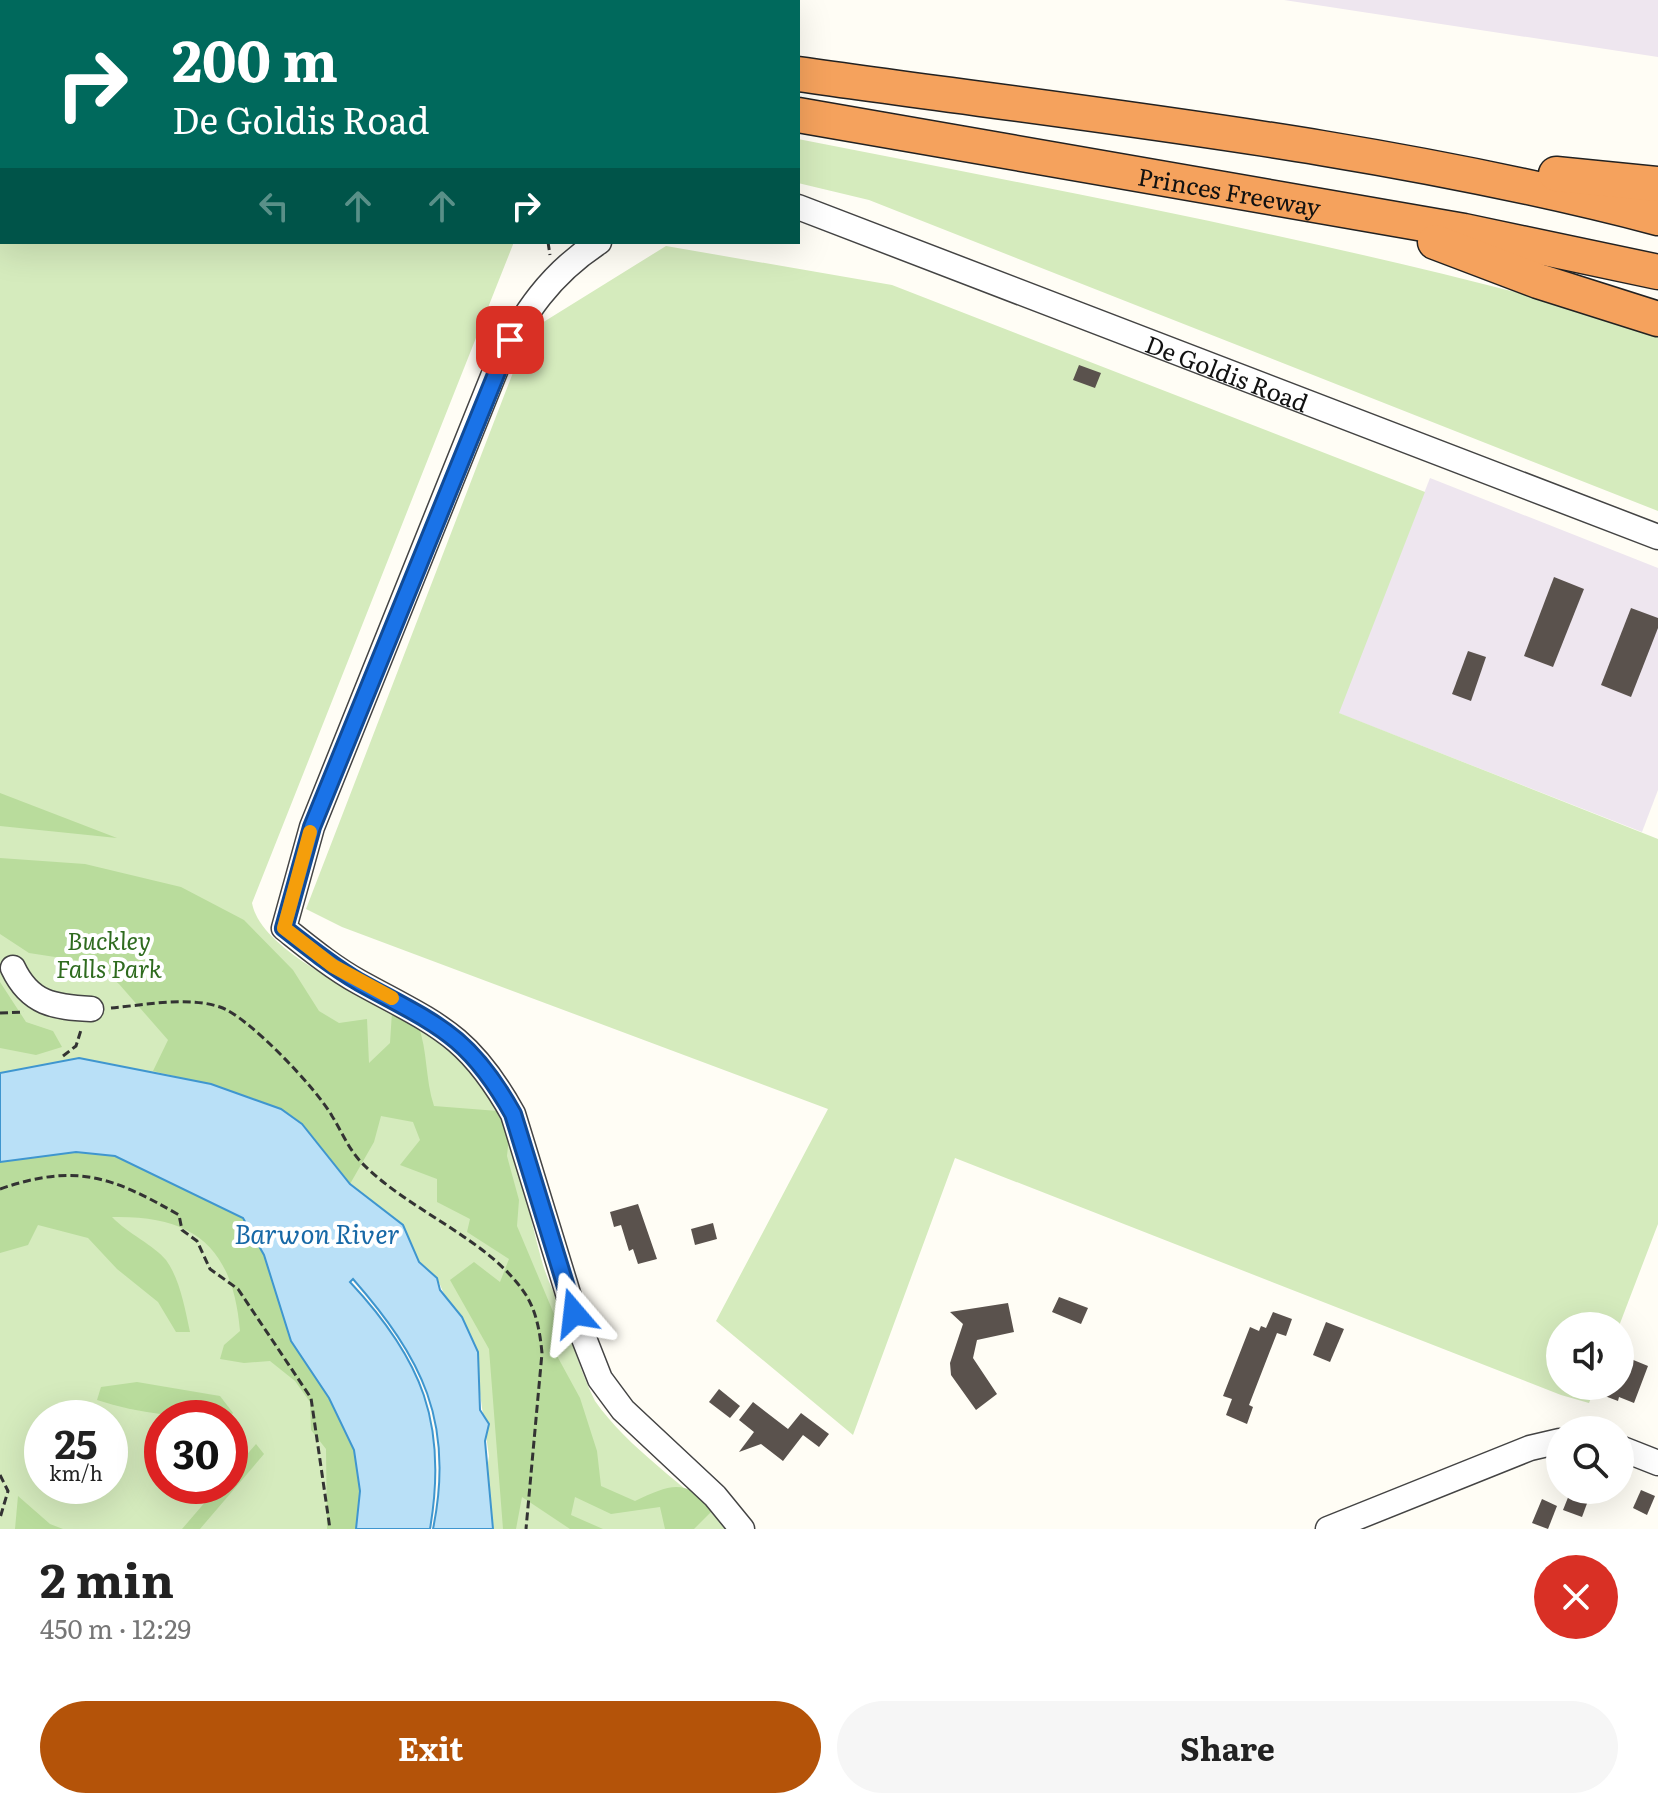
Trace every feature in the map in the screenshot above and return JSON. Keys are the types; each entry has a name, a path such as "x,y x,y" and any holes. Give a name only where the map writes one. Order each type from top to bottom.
{"highway":[{"path":"800,74 1389,157 1658,184"},
{"name":"Princes Freeway","path":"800,115 1229,193 1356,212 1658,272"},
{"path":"1389,157 1572,195 1658,218"},
{"path":"1356,212 1538,281 1658,319"}],"street":[{"name":"De Goldis Road","path":"800,208 1658,537"},
{"path":"596,244 551,279 523,315 498,364 312,827 284,928 333,966 422,1013 453,1035 498,1086 513,1114 574,1313 600,1379 623,1410 715,1496 742,1529"},
{"path":"13,968 21,985 40,1003 91,1009"},
{"path":"1328,1529 1546,1444"},
{"path":"1634,1454 1658,1463"}],"path":[{"path":"63,1056 76,1046 91,1009 191,1002 221,1007 245,1022 305,1081 332,1114 344,1141 359,1160 393,1192 475,1247 525,1295 539,1326 542,1353 526,1529"},
{"path":"0,1189 40,1175 90,1175 144,1195 179,1215 182,1230 197,1241 210,1269 238,1289 311,1398 330,1529"},
{"path":"0,1475 8,1491 0,1518"}],"shaded area":[{"path":"1284,0 1658,0 1658,57"},
{"path":"1430,478 1658,568 1658,790 1642,832 1338,713"}],"green space":[{"path":"800,139 1338,249 1658,331 1658,511 869,200 800,183"},
{"path":"0,244 513,244 252,903 262,925 281,945 308,965 430,1033 472,1069 501,1118 520,1173 543,1265 595,1401 641,1452 728,1529 493,1529 487,1469 489,1456 476,1366 437,1278 419,1262 403,1225 350,1184 302,1124 211,1084 79,1058 0,1073"},
{"path":"666,246 892,285 1425,492 1339,713 1658,839 1658,1224 1624,1312 1546,1312 1546,1389 955,1158 853,1435 716,1321 828,1109 342,927 306,909 529,331"},
{"path":"0,793 117,838 0,826"},
{"name":"Buckley Falls Park","path":"0,858 85,864 181,887 244,920 293,970 319,1011 339,1023 367,1019 369,1063 390,1043 392,1012 418,1025 434,1106 498,1111 509,1136 507,1156 519,1200 517,1226 554,1314 556,1354 580,1398 597,1451 601,1486 635,1501 668,1488 686,1488 714,1509 694,1529 665,1529 660,1507 611,1514 575,1497 571,1515 603,1529 570,1529 522,1497 516,1529 503,1529 489,1349 450,1280 474,1262 500,1282 509,1259 467,1232 470,1219 437,1202 437,1179 400,1165 420,1140 413,1122 381,1116 374,1142 350,1184 303,1125 292,1116 255,1099 153,1071 168,1040 119,984 94,963 29,953 0,934"},
{"path":"0,982 26,1022 53,1031 62,1047 36,1055 0,1048"},
{"path":"76,1152 115,1156 243,1218 264,1255 291,1341 329,1398 354,1450 360,1491 356,1529 327,1529 326,1449 311,1430 310,1402 295,1381 270,1361 244,1363 220,1359 224,1345 240,1331 229,1278 204,1242 187,1230 166,1222 112,1217 166,1260 178,1285 190,1332 176,1332 158,1302 117,1269 88,1238 38,1225 28,1245 0,1253 0,1162"},
{"path":"0,1162 264,1255 356,1529 0,1529"},
{"path":"137,1382 220,1396 223,1400 144,1400 144,1412 128,1409 128,1400 97,1400 101,1387"},
{"path":"256,1444 264,1454 248,1473 248,1453"},
{"path":"18,1496 50,1524 63,1529 15,1529"},
{"path":"204,1504 221,1504 200,1529 182,1529"}],"water":[{"name":"Barwon River","path":"79,1058 211,1084 281,1109 302,1124 350,1184 403,1225 419,1262 437,1278 440,1290 462,1317 478,1352 480,1410 489,1424 485,1441 493,1529 433,1529 439,1491 439,1456 436,1424 427,1394 398,1336 353,1279 350,1282 395,1338 412,1366 424,1395 432,1425 435,1457 430,1529 356,1529 360,1491 354,1450 329,1398 291,1341 264,1255 243,1218 115,1156 76,1152 0,1162 0,1073"}],"building":[{"path":"1079,365 1101,373 1095,388 1073,380"},
{"path":"1554,577 1584,589 1553,667 1524,656"},
{"path":"1631,608 1658,618 1658,628 1631,697 1601,685"},
{"path":"1468,651 1486,657 1471,701 1452,694"},
{"path":"638,1204 657,1259 638,1264 633,1249 629,1251 621,1225 614,1227 610,1212"},
{"path":"713,1223 717,1239 695,1245 691,1229"},
{"path":"1059,1297 1088,1308 1081,1324 1052,1312"},
{"path":"1008,1303 1014,1332 977,1340 973,1358 997,1394 976,1410 951,1375 950,1363 963,1324 950,1312"},
{"path":"1273,1312 1292,1319 1286,1336 1277,1333 1249,1405 1253,1407 1247,1424 1226,1415 1232,1399 1223,1396 1250,1327 1259,1331 1261,1326 1266,1328"},
{"path":"1326,1322 1344,1329 1330,1362 1313,1355"},
{"path":"1634,1360 1648,1366 1634,1403 1626,1400 1634,1400"},
{"path":"719,1389 740,1406 730,1418 709,1402"},
{"path":"753,1402 788,1429 801,1413 829,1434 819,1447 803,1435 783,1461 761,1444 739,1452 754,1432 739,1420"},
{"path":"1641,1490 1655,1496 1647,1515 1633,1508"},
{"path":"1542,1499 1546,1504 1557,1506 1548,1529 1532,1523"},
{"path":"1565,1504 1587,1504 1582,1517 1563,1510"}],"slow traffic":[{"path":"310,832 284,928 333,966 392,998"}],"route":[{"path":"510,340 312,827 284,928 333,966 422,1013 453,1035 498,1086 513,1114 574,1313"}]}
